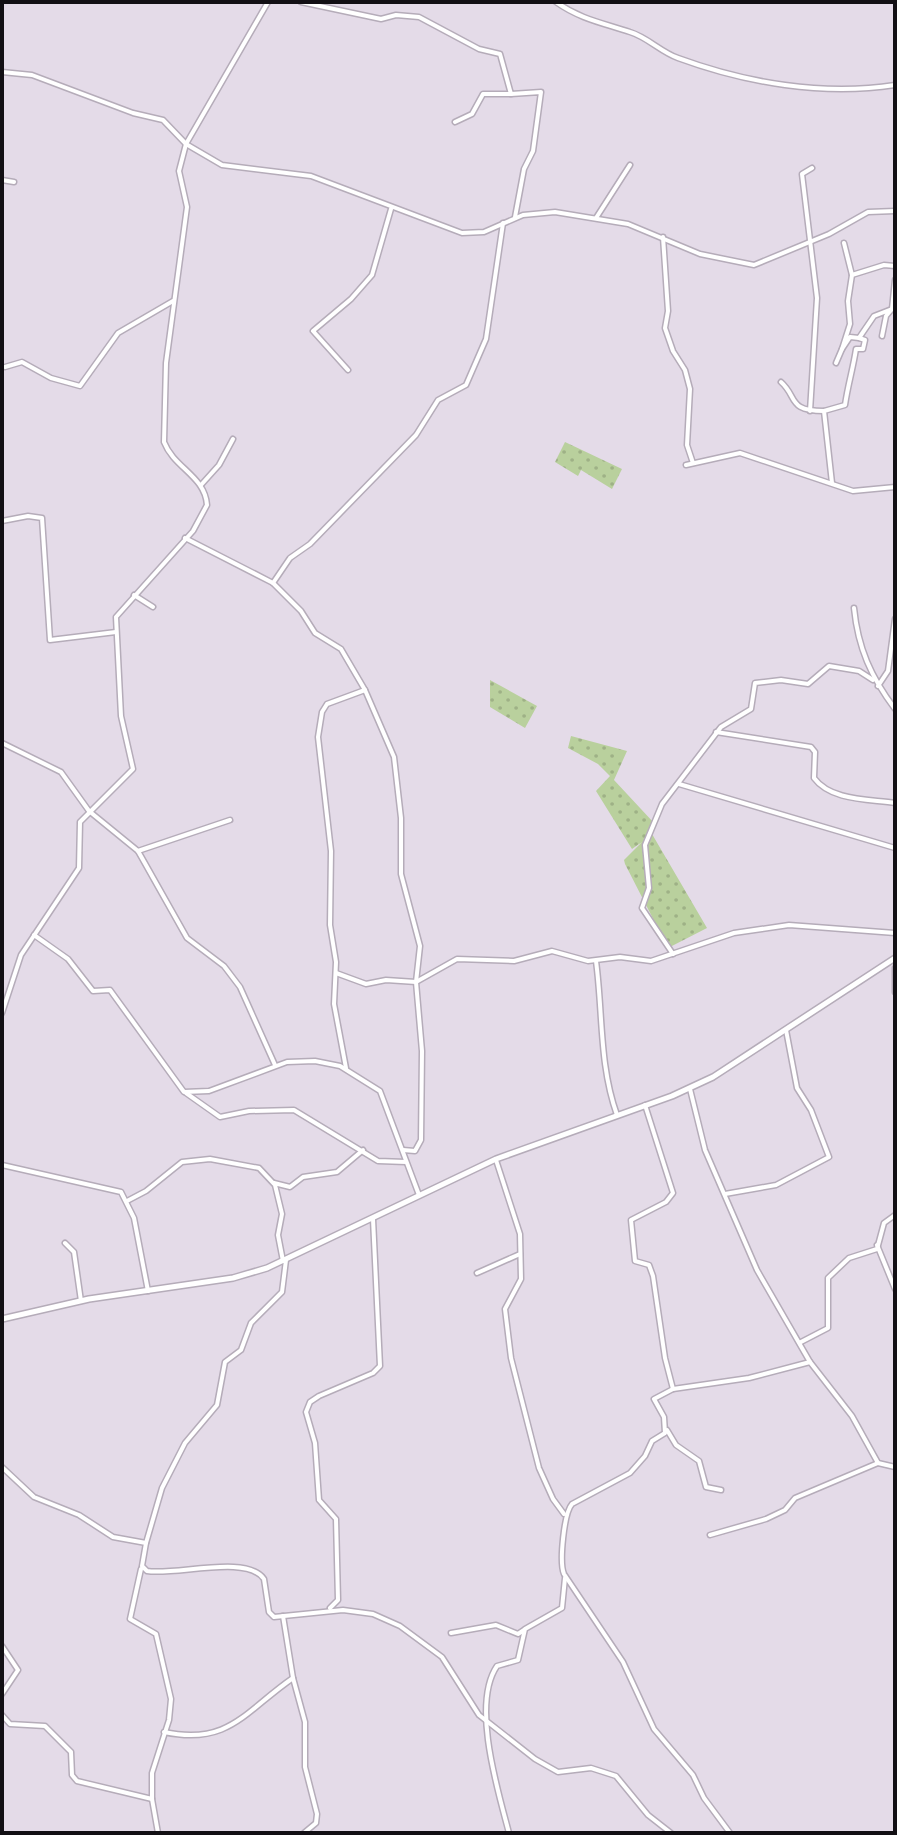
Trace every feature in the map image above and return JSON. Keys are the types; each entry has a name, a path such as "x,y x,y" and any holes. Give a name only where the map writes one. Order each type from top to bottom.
{"street":[{"path":"2,1013 15,969 79,868 79,827 89,811 123,782 133,769 121,716 116,632 119,611 185,538 205,511 207,500 201,485 170,454 164,442 166,363 187,207 179,171 186,144 268,2"},
{"path":"301,2 381,19 400,15 430,20 479,49 500,54 511,94"},
{"path":"556,2 593,23 636,34 674,57 721,71 771,83 841,91 895,85"},
{"path":"2,72 29,74 133,113 161,119 186,144 222,165 311,176 391,209 462,233 484,232 515,217 555,212 629,225 700,254 751,265 868,212 895,211"},
{"path":"455,122 472,114 483,94 541,93 533,151 524,169 515,217"},
{"path":"596,218 630,165"},
{"path":"810,411 817,312 802,174 812,168"},
{"path":"2,180 14,182"},
{"path":"348,370 313,331 351,299 372,275 391,209"},
{"path":"273,583 290,558 310,544 416,435 438,400 466,385 486,339 503,223"},
{"path":"663,237 668,311 665,328 689,384 687,445 693,463"},
{"path":"836,363 850,324 848,301 852,275 844,243"},
{"path":"852,275 895,266"},
{"path":"882,336 886,316 892,309 895,280"},
{"path":"5,367 22,362 58,380 80,386 118,333 173,301"},
{"path":"859,338 874,316 892,309"},
{"path":"781,382 792,402 810,411 845,405 849,377 857,362 856,349 863,349 865,340 850,337 842,349"},
{"path":"824,411 832,483"},
{"path":"201,485 219,465 233,439"},
{"path":"686,465 744,454 858,492 895,487"},
{"path":"2,521 42,518 50,640 116,632"},
{"path":"185,538 273,583 301,611 315,633 341,649 365,690 394,757 401,818 401,874 420,946 416,982 422,1051 421,1140 415,1151 403,1150"},
{"path":"134,595 153,607"},
{"path":"854,608 860,644 873,680"},
{"path":"878,686 887,673 895,619"},
{"path":"673,954 643,913 642,906 649,888 646,840 662,804 716,732 725,723 751,709 753,686 757,682 808,684 829,666 863,672 895,709"},
{"path":"346,1070 334,1004 336,973 330,925 331,851 318,737 322,712 327,704 365,690"},
{"path":"716,732 811,747 815,751 814,778 823,787 843,796 895,803"},
{"path":"2,743 61,772 89,811 138,851 187,938 217,960 237,981 251,1005 270,1060 279,1066"},
{"path":"679,784 895,848"},
{"path":"138,851 230,820"},
{"path":"336,973 366,984 390,980 416,982 464,958 514,961 556,951 596,961 620,957 651,961 734,933 782,925 895,933"},
{"path":"34,935 68,959 93,991 110,990 184,1092 220,1117 249,1111 298,1111 378,1161 407,1162"},
{"path":"596,961 604,1061 610,1101 617,1115"},
{"path":"2,1319 81,1301 233,1278 285,1260 496,1159 690,1089 894,963 895,992"},
{"path":"725,1194 776,1185 829,1157 811,1110 797,1088 786,1030"},
{"path":"184,1092 209,1091 287,1062 315,1061 346,1070 380,1091 419,1195"},
{"path":"690,1089 705,1150 757,1270 810,1362 852,1416 878,1463"},
{"path":"645,1105 651,1133 670,1176 673,1195 631,1220 629,1227 635,1261 649,1265 654,1280 665,1358 673,1389"},
{"path":"127,1201 146,1191 178,1163 204,1159 256,1167 274,1182 290,1187 303,1177 336,1172 363,1150"},
{"path":"496,1159 518,1224 521,1282 505,1309 511,1358 539,1468 553,1499 566,1516"},
{"path":"2,1165 121,1192 127,1201 148,1291"},
{"path":"158,1833 152,1799 153,1764 171,1699 156,1634 130,1619 146,1543 161,1492 185,1443 217,1405 225,1361 241,1350 251,1323 282,1292 285,1260 278,1238 282,1214 274,1182"},
{"path":"801,1345 802,1341 828,1328 828,1278 849,1258 874,1251 884,1223 895,1215"},
{"path":"142,1566 158,1573 216,1566 260,1572 266,1585 269,1612 274,1617 335,1606 338,1600 336,1519 319,1500 315,1443 306,1412 310,1402 319,1396 373,1373 380,1366 373,1219"},
{"path":"65,1243 74,1252 81,1301"},
{"path":"877,1244 894,1286"},
{"path":"477,1273 520,1254"},
{"path":"721,1490 706,1487 699,1461 676,1445 654,1399 673,1389 749,1378 810,1362"},
{"path":"566,1593 561,1561 566,1516 572,1504 631,1472 652,1441 665,1433 666,1427"},
{"path":"710,1535 766,1519 785,1510 795,1498 878,1463 895,1467"},
{"path":"2,1467 34,1497 79,1515 113,1537 146,1543"},
{"path":"564,1574 623,1662 654,1729 693,1775 707,1803 730,1833"},
{"path":"451,1633 496,1625 518,1634 562,1608 569,1587 579,1595"},
{"path":"324,1610 373,1614 422,1640 454,1672 473,1709 486,1721 547,1768 564,1773 597,1769 620,1779 642,1809 671,1833"},
{"path":"283,1616 293,1678 305,1722 305,1767 317,1814 316,1823 304,1833"},
{"path":"509,1833 486,1721 489,1678 501,1663 518,1660 525,1629"},
{"path":"2,1646 18,1670 2,1694"},
{"path":"164,1732 197,1737 214,1734 239,1720 293,1678"},
{"path":"2,1715 10,1724 47,1728 71,1752 72,1775 77,1781 152,1799"}],"green space":[{"path":"565,442 622,469 612,489 581,470 578,476 555,462"},
{"path":"490,680 537,706 525,728 490,707"},
{"path":"571,736 627,751 614,780 654,823 652,834 707,928 668,948 624,860 642,842 632,849 596,791 610,776 598,764 568,748"}]}
